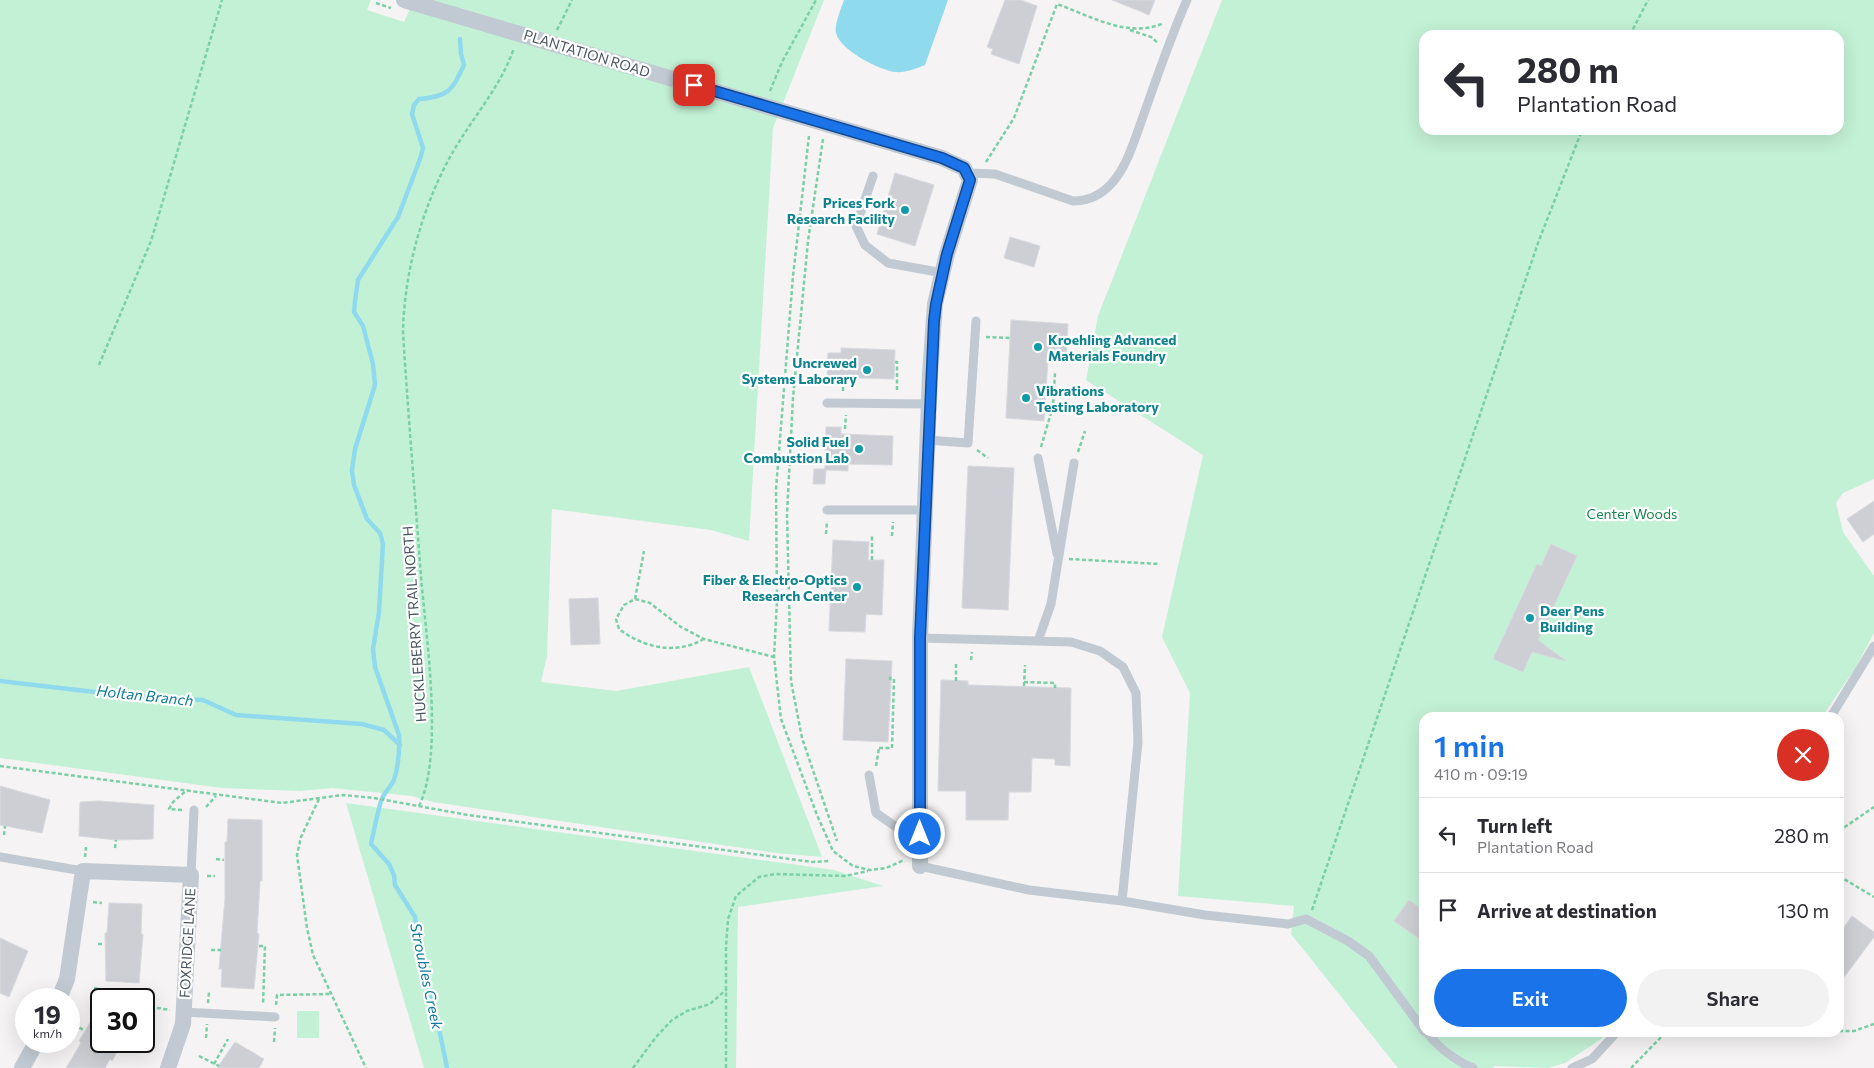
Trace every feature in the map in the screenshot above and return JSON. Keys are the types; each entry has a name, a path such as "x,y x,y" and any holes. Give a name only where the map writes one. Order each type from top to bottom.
{"street":[{"name":"PLANTATION ROAD","path":"404,0 942,158 958,164 968,173"},
{"path":"920,866 920,638 929,404 936,304 943,273 968,192 970,180 968,173"},
{"path":"63,988 67,979 83,870"},
{"name":"FOXRIDGE LANE","path":"83,870 191,875 184,1012 180,1034 168,1068"},
{"path":"22,1068 30,1053"}],"lane":[{"path":"968,173 995,174 1074,201 1084,201 1097,195 1110,185 1120,171 1134,142 1187,0"},
{"path":"872,176 856,226 865,245 888,263 943,273"},
{"path":"927,440 968,443 976,321"},
{"path":"827,403 929,404"},
{"path":"1038,458 1058,559"},
{"path":"1038,641 1051,604 1074,463"},
{"path":"827,510 924,510"},
{"path":"920,638 1071,642 1100,650 1123,668 1136,693 1138,742 1122,901"},
{"path":"1834,712 1874,646"},
{"path":"869,776 876,813 902,831 920,834"},
{"name":"FOXRIDGE LANE","path":"191,875 198,810"},
{"name":"FOXRIDGE LANE","path":"0,857 83,870"},
{"path":"920,866 1030,890 1122,901 1204,916 1288,924 1306,920 1348,941 1369,956 1394,987 1419,1023"},
{"name":"FOXRIDGE LANE","path":"184,1012 275,1018"},
{"path":"1430,1037 1439,1047 1462,1064 1473,1068"},
{"path":"1572,1068 1592,1059 1612,1037"}],"path":[{"path":"99,365 151,241 222,0"},
{"path":"555,33 572,0"},
{"path":"764,107 782,62 816,0"},
{"path":"1633,30 1648,0"},
{"path":"968,173 986,163 1014,118 1057,2 1151,37 1158,42 1162,53 1159,71"},
{"path":"1126,29 1143,29 1163,24 1168,18"},
{"name":"HUCKLEBERRY TRAIL NORTH","path":"419,806 428,780 431,733 426,639 403,332 404,290 415,247 438,181 454,151 507,67 515,43"},
{"path":"818,121 783,387 776,489 777,600 774,656 782,719 829,843 840,858 853,866 870,870"},
{"path":"818,121 794,388 787,514 791,681 802,738 837,841"},
{"path":"1306,920 1323,883 1538,243 1580,135"},
{"path":"992,337 1010,338"},
{"path":"895,362 898,362 896,395"},
{"path":"1038,458 1053,406 1055,373"},
{"path":"1074,463 1085,431"},
{"path":"872,535 872,560"},
{"path":"635,599 644,551"},
{"path":"1058,559 1160,564"},
{"path":"704,639 692,646 645,646 619,629 616,619 624,605 635,599 650,603 681,627 704,639 774,656"},
{"path":"956,663 956,681"},
{"path":"1024,686 1025,665"},
{"path":"878,764 879,748 892,748 894,679 890,679 890,676"},
{"path":"1024,682 1055,683 1055,688"},
{"path":"1047,682 1047,688"},
{"path":"0,766 187,790 217,796 282,802 344,795 374,798 468,815 812,862 829,861"},
{"path":"169,809 187,790"},
{"path":"198,810 217,796"},
{"path":"318,799 301,837 297,855 307,928 313,955 366,1068"},
{"path":"1844,828 1874,807"},
{"path":"4,835 6,826"},
{"path":"115,848 116,840"},
{"path":"216,860 224,860"},
{"path":"726,1068 726,947 728,919 736,896 759,877 775,874 813,877 845,876 886,868 902,861 920,866"},
{"path":"1844,879 1874,897"},
{"path":"98,944 104,944"},
{"path":"258,946 266,946 263,998"},
{"path":"211,950 221,950"},
{"path":"632,1068 672,1020 687,1011 710,1004 727,989"},
{"path":"208,1007 209,992"},
{"path":"277,995 330,994"},
{"path":"155,1007 162,1008"},
{"path":"206,1038 207,1022"},
{"path":"1844,1030 1854,1031 1874,1024"},
{"path":"80,1028 85,1031"},
{"path":"1631,1068 1661,1037"},
{"path":"214,1064 228,1039"},
{"path":"199,1056 219,1066"}],"green space":[{"path":"0,0 371,0 367,10 404,22 414,0 824,0 773,128 749,541 711,530 552,509 547,656 541,682 616,691 749,667 822,857 776,853 433,802 412,796 332,788 300,791 222,788 0,758"},
{"name":"Center Woods","path":"1222,0 1874,0 1874,479 1843,493 1836,503 1843,532 1874,576 1874,633 1856,667 1825,712 1419,712 1419,1037 1604,1037 1565,1063 1548,1068 1495,1066 1493,1068 1398,1068 1291,934 1294,906 1178,896 1190,693 1162,637 1203,455 1086,380 1098,316"},
{"path":"346,803 834,870 883,886 738,907 736,1068 424,1068"},
{"path":"297,1011 319,1011 319,1038 297,1038"}],"water":[{"path":"844,0 948,0 925,65 895,72 861,58 839,39 836,33 836,26"}],"building":[{"path":"1005,0 1021,0 1037,6 1019,64 991,54 993,49 987,47"},
{"path":"1112,0 1155,0 1149,15"},
{"name":"Prices Fork Research Facility","path":"895,173 934,185 915,246 877,234"},
{"path":"1010,237 1040,246 1034,267 1004,258"},
{"path":"1011,320 1068,324 1066,360 1048,359 1044,421 1006,418"},
{"name":"Uncrewed Systems Laborary","path":"841,348 895,350 894,379 827,377 828,353 841,353"},
{"name":"Solid Fuel Combustion Lab","path":"826,427 841,427 841,434 893,436 892,465 848,464 848,471 826,470 825,484 813,484 814,469 825,469"},
{"path":"968,466 1014,468 1008,610 962,608"},
{"path":"1874,501 1874,534 1863,542 1847,519"},
{"name":"Fiber & Electro-Optics Research Center","path":"833,540 869,542 868,560 884,560 882,615 866,614 865,632 829,631"},
{"name":"Deer Pens Building","path":"1551,544 1577,556 1538,640 1566,661 1532,652 1523,672 1493,659 1537,564 1541,566"},
{"path":"598,598 600,644 571,645 569,599"},
{"path":"846,659 892,661 888,742 843,740"},
{"path":"941,680 968,681 968,685 1071,688 1070,766 1055,765 1055,759 1032,758 1031,792 1009,792 1008,820 966,820 966,791 938,791"},
{"path":"0,786 50,800 42,833 0,825"},
{"path":"99,801 154,805 153,839 116,840 79,836 80,802"},
{"path":"228,819 262,820 262,881 260,881 257,933 259,934 254,989 221,987 222,969 219,969 225,898 225,842 227,842"},
{"path":"1409,900 1419,907 1419,938 1394,921"},
{"path":"109,903 142,904 141,934 143,934 139,983 106,981 105,933 107,933"},
{"path":"1852,916 1874,932 1874,937 1844,977 1844,927"},
{"path":"0,938 28,951 9,997 0,993"},
{"path":"90,1023 90,1053 116,1053 105,1068 66,1068 75,1053 80,1053 80,1039"},
{"path":"235,1042 264,1059 259,1068 217,1068"}],"waterway":[{"name":"Stroubles Creek","path":"447,1068 435,1009 422,965 415,917 395,885 394,875 389,864 371,844 381,801 393,781 397,768 399,735 375,667 373,649 379,612 383,544 380,533 367,519 354,485 352,470 355,449 375,385 373,364 363,326 354,312 358,280 398,217 420,159 423,148 412,114 414,105 419,99 443,94 452,87 464,65 460,39"},
{"name":"Holtan Branch","path":"0,681 120,695 203,700 236,715 362,724 384,730 400,745"}],"place":[{"name":"Prices Fork Research Facility","path":"905,210"},
{"name":"Kroehling Advanced Materials Foundry","path":"1038,347"},
{"name":"Uncrewed Systems Laborary","path":"867,370"},
{"name":"Vibrations Testing Laboratory","path":"1026,398"},
{"name":"Solid Fuel Combustion Lab","path":"859,449"},
{"name":"Fiber & Electro-Optics Research Center","path":"857,587"},
{"name":"Deer Pens Building","path":"1530,618"}],"route":[{"path":"694,85 942,158 958,164 968,173 970,180 968,192 947,254 936,304 930,374 920,638 920,834"}]}
